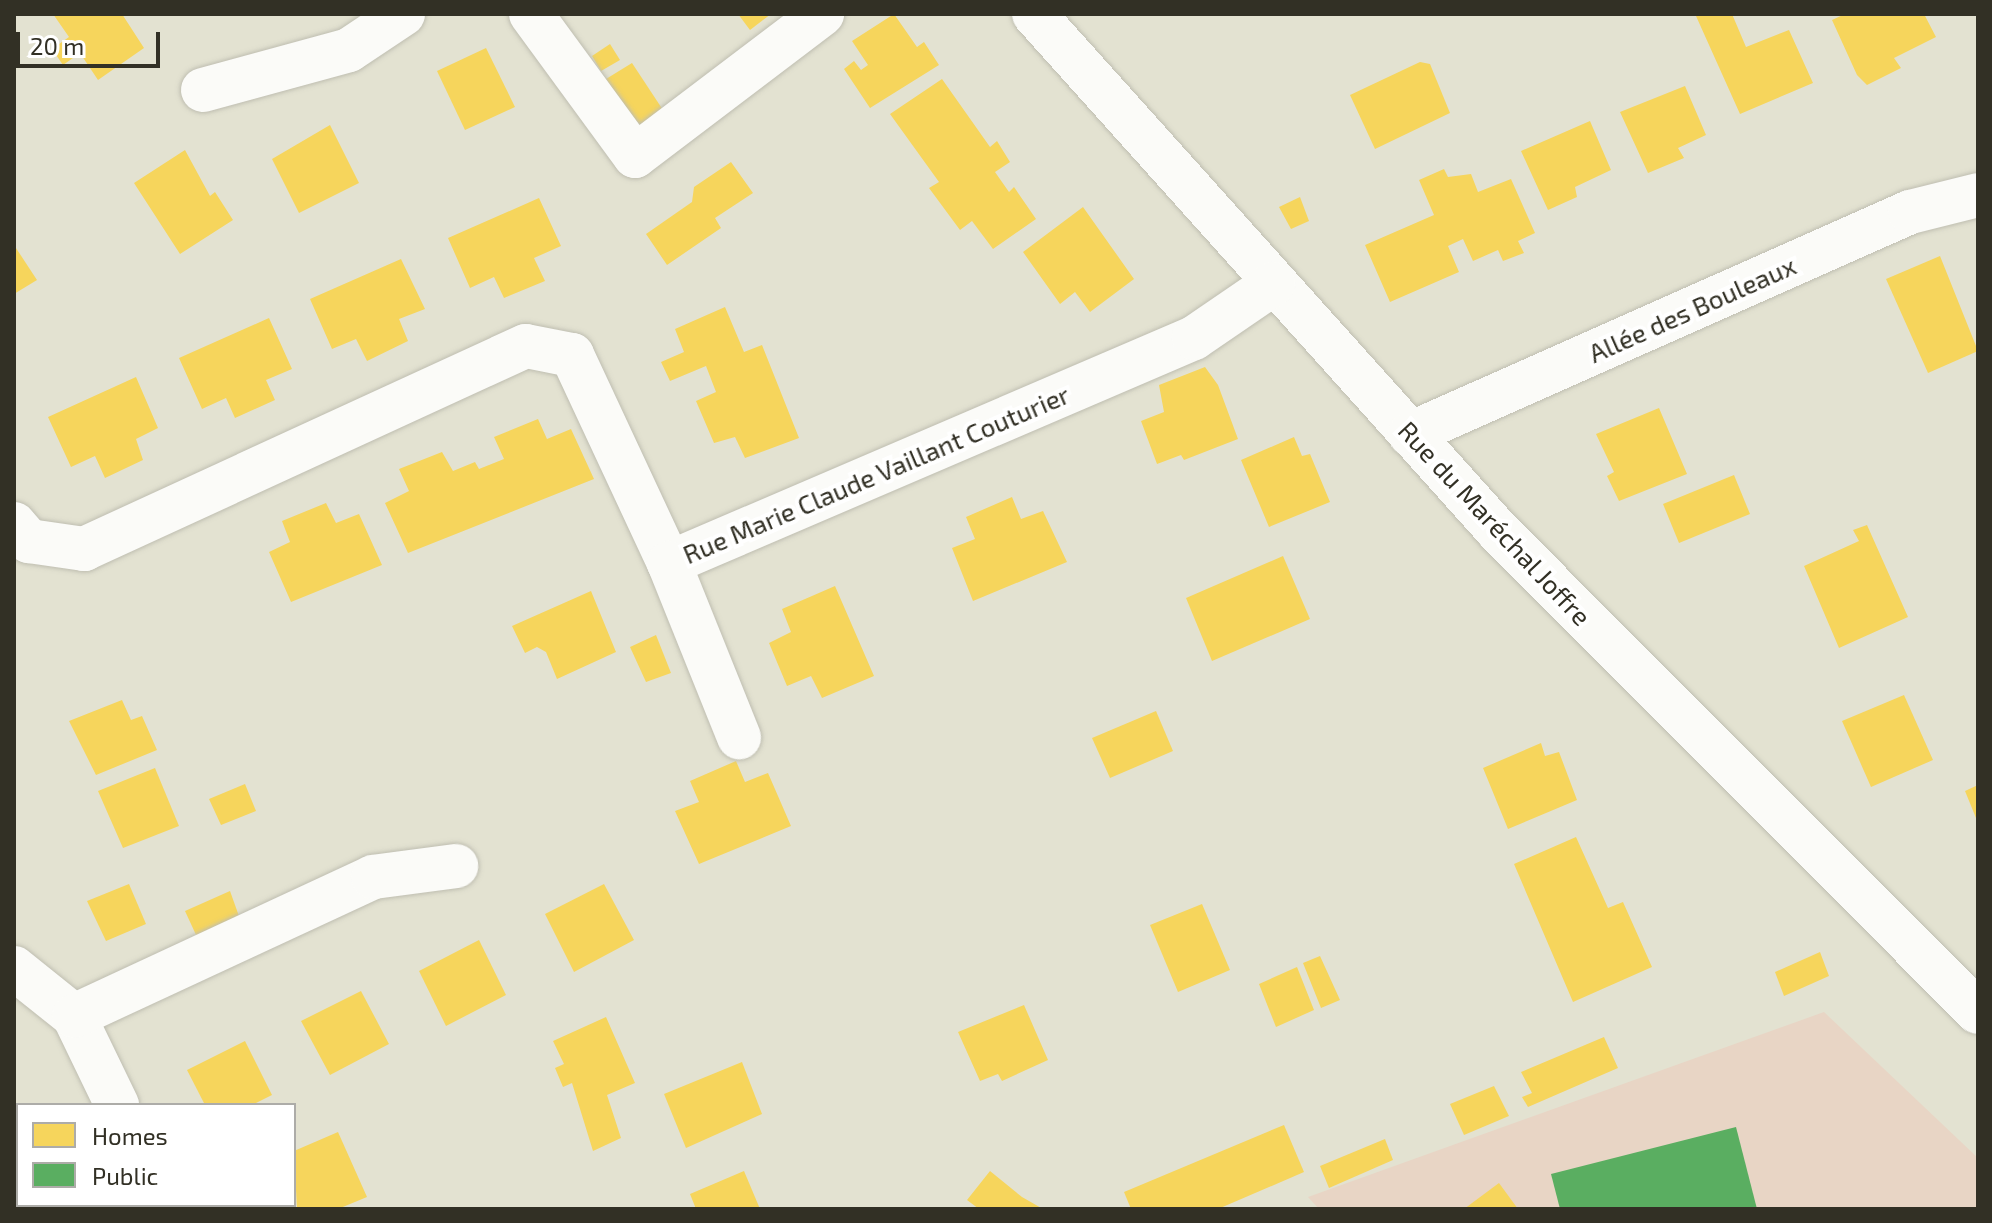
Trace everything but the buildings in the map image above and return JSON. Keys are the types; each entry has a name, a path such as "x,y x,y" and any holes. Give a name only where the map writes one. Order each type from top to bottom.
{"street":[{"path":"203,90 349,50 403,14"},
{"path":"531,14 635,156 822,14"},
{"name":"Rue du Maréchal Joffre","path":"1034,14 1273,284 1566,601 1978,1012"},
{"name":"Allée des Bouleaux","path":"1410,434 1910,212 1978,195"},
{"name":"Rue Marie Claude Vaillant Couturier","path":"14,524 29,541 84,549 526,346 572,355 669,563 1194,338 1273,284"},
{"path":"669,563 739,737"},
{"path":"74,1016 373,877 456,866"},
{"path":"14,968 74,1016 116,1103"}],"shaded area":[{"path":"1824,1012 1978,1158 1978,1209 1319,1209 1308,1197"}]}
